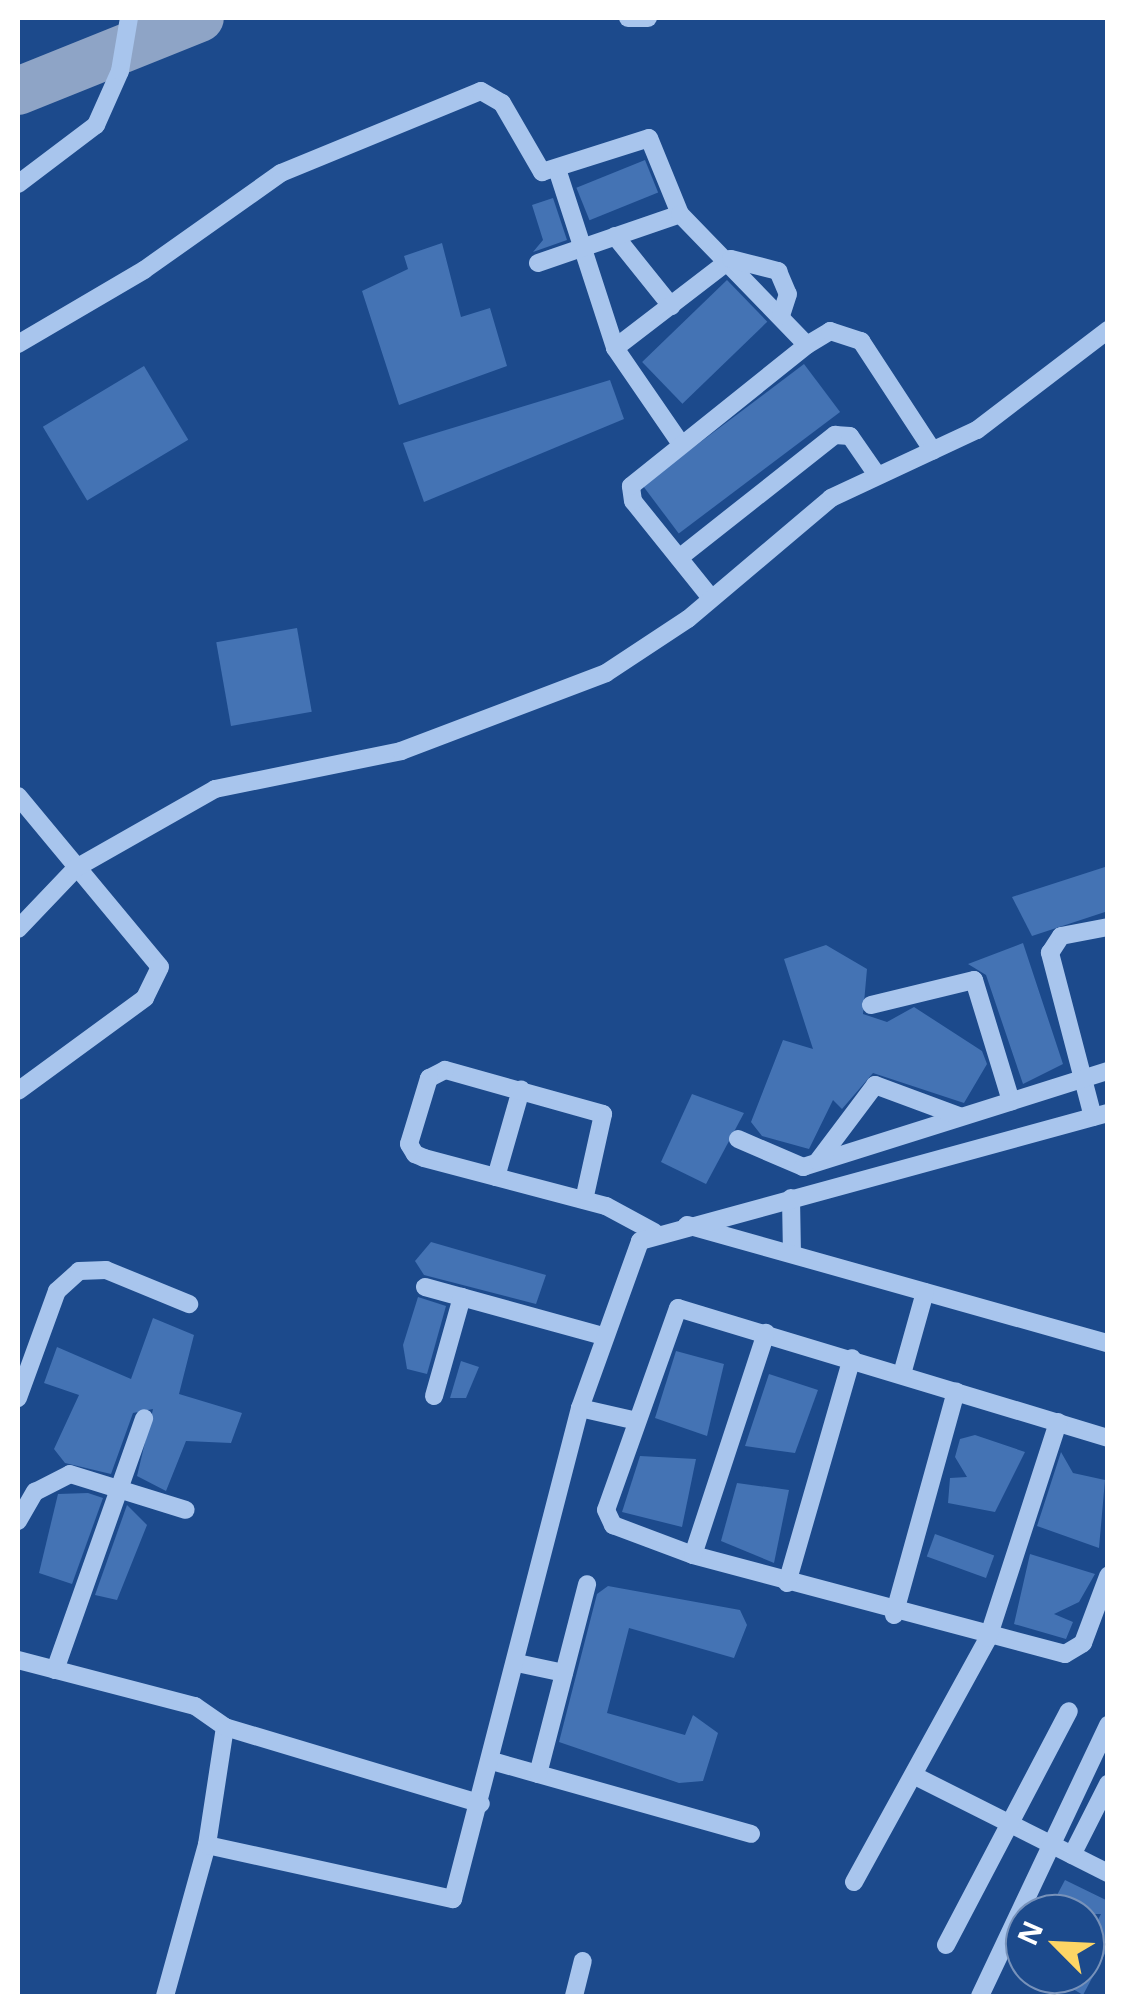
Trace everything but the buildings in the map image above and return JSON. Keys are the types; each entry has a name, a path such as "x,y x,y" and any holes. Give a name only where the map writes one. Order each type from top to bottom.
{"lane":[{"path":"18,184 96,124 120,71 129,18"},
{"path":"628,18 648,18"},
{"path":"18,344 144,270 280,173 481,91 502,103 535,168 557,168 644,134 680,214 730,260 808,345"},
{"path":"557,168 615,348 681,444"},
{"path":"538,263 680,214"},
{"path":"614,236 671,306"},
{"path":"615,348 730,260"},
{"path":"730,260 778,271 788,294 781,316"},
{"path":"18,929 76,868 215,789 400,752 606,672 711,598 795,524 877,475 977,430 1108,330"},
{"path":"711,598 630,494 681,444 808,345 830,331 861,341 933,451"},
{"path":"679,558 835,435 850,436 877,475"},
{"path":"18,796 76,868 158,957 159,978 18,1091"},
{"path":"207,1845 453,1898 481,1804 580,1408 630,1253 654,1232 1100,1115 1085,1078 1051,946 1108,927"},
{"path":"871,1004 974,980 1010,1101"},
{"path":"584,1200 606,1118 445,1070 424,1085 411,1150 584,1200 654,1232"},
{"path":"738,1139 797,1165 818,1162 1108,1071"},
{"path":"818,1162 874,1085 959,1116"},
{"path":"496,1176 521,1090"},
{"path":"791,1198 792,1253"},
{"path":"686,1224 1108,1343"},
{"path":"18,1398 57,1291 79,1271 106,1270 188,1304"},
{"path":"426,1287 603,1336"},
{"path":"902,1374 925,1292"},
{"path":"434,1396 462,1297"},
{"path":"1108,1438 678,1308 633,1420 608,1519 693,1555 894,1615 988,1638 1076,1652 1108,1576"},
{"path":"693,1555 766,1332"},
{"path":"787,1583 852,1358"},
{"path":"894,1615 956,1391"},
{"path":"580,1408 633,1420"},
{"path":"55,1670 144,1418"},
{"path":"854,1882 917,1777 988,1638 1058,1422"},
{"path":"18,1521 28,1502 70,1474 186,1510"},
{"path":"18,1482 28,1502"},
{"path":"538,1774 587,1584"},
{"path":"18,1660 195,1706 225,1727 481,1804"},
{"path":"516,1663 564,1674"},
{"path":"946,1946 1069,1711"},
{"path":"980,1996 1047,1842 1108,1725"},
{"path":"165,1996 207,1845 225,1727"},
{"path":"492,1761 750,1834"},
{"path":"917,1777 1108,1873"},
{"path":"1072,1855 1108,1784"},
{"path":"574,1996 582,1961"}],"taxiway":[{"path":"18,91 200,18"}]}
